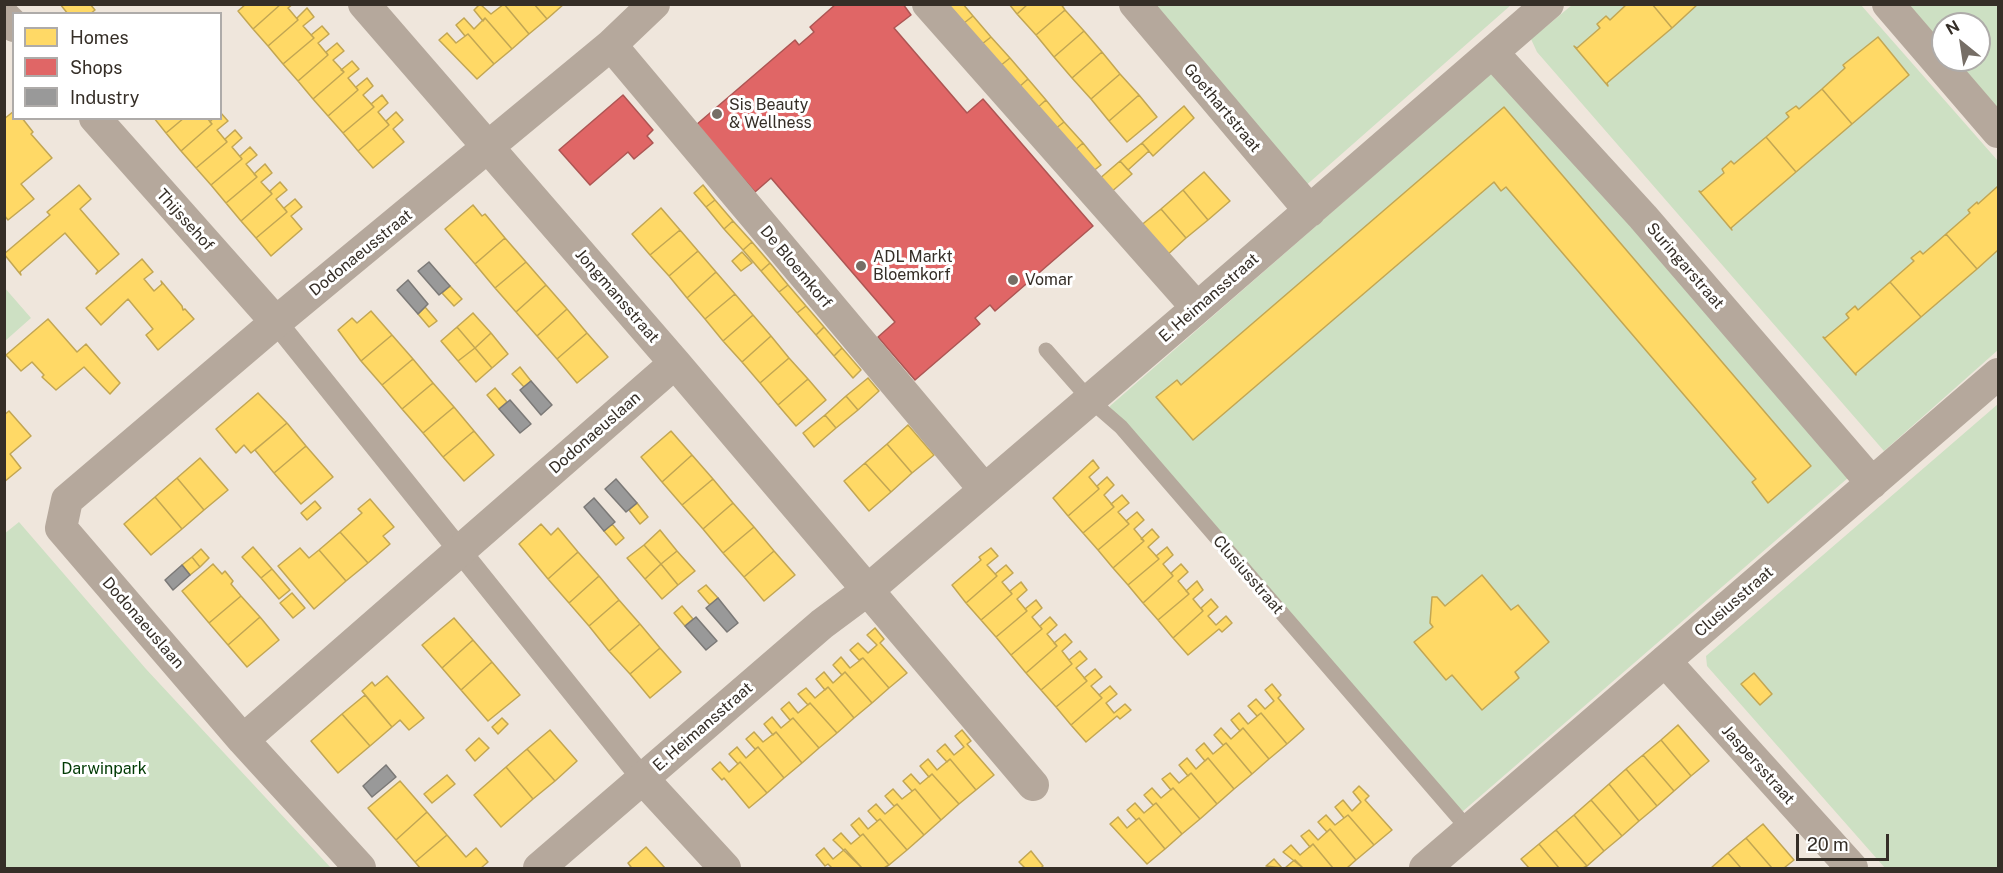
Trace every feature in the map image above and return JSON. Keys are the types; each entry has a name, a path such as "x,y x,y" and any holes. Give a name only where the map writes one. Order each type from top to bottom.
{"street":[{"name":"Jongmansstraat","path":"364,4 869,589"},
{"name":"Dodonaeusstraat","path":"67,500 276,322 611,45 654,4"},
{"path":"928,4 1197,308"},
{"name":"Goethartstraat","path":"1135,4 1310,211"},
{"name":"E. Heimansstraat","path":"539,868 822,624 869,589 1090,400 1548,4"},
{"path":"1888,4 1998,132"},
{"name":"De Bloemkorf","path":"611,45 984,489"},
{"name":"Suringarstraat","path":"1493,53 1643,217 1872,483"},
{"name":"Thijssehof","path":"97,120 276,322"},
{"path":"276,322 462,550 643,779 725,868"},
{"name":"Dodonaeuslaan","path":"243,740 675,363"},
{"name":"Clusiusstraat","path":"1425,868 1998,374"},
{"name":"Dodonaeuslaan","path":"67,500 61,528 243,740 360,868"},
{"path":"869,589 1033,785"},
{"name":"Jaspersstraat","path":"1665,661 1852,868"}],"lane":[{"name":"Clusiusstraat","path":"1046,350 1090,400 1121,428 1470,831"}],"green space":[{"path":"1144,5 1511,5 1303,188"},
{"path":"1572,5 1861,5 1998,161 1998,350 1884,451 1537,52 1531,39"},
{"path":"1900,5 1998,5 1998,121 1956,72 1991,72 1991,12 1931,12 1931,42"},
{"path":"1500,72 1849,477 1462,812 1107,418 1110,406 1491,73"},
{"path":"4,287 31,318 5,341 4,341"},
{"path":"1998,404 1998,868 1885,868 1707,666 1706,656"},
{"name":"Darwinpark","path":"19,522 146,669 331,868 5,868 4,534"}],"building: Homes":[{"path":"60,4 90,4 95,10 92,12 66,12"},
{"path":"246,4 281,4 253,29 238,11"},
{"path":"281,4 293,4 288,8 298,20 268,46 253,29"},
{"path":"480,4 491,14 504,4 529,34 512,49 485,18 483,21 474,10"},
{"path":"504,4 534,4 547,19 529,34"},
{"path":"534,4 564,4 547,19"},
{"path":"948,4 963,4 973,16 964,23"},
{"path":"1009,4 1028,4 1017,14"},
{"path":"1028,4 1061,4 1065,10 1036,35 1017,14"},
{"path":"1627,4 1652,4 1672,28 1607,83 1608,86 1574,46 1577,48 1600,28 1597,24 1606,16 1610,20"},
{"path":"1652,4 1698,4 1672,28"},
{"path":"307,8 314,17 303,26 314,38 283,64 268,46 298,20 297,18"},
{"path":"1065,10 1084,31 1054,57 1036,35"},
{"path":"973,16 991,37 982,44 964,23"},
{"path":"464,18 474,29 485,18 512,49 494,64 468,34 465,36 456,25"},
{"path":"322,26 329,34 318,43 328,55 298,81 283,64 314,38 311,35"},
{"path":"1084,31 1102,52 1072,78 1054,57"},
{"path":"447,33 456,43 468,34 494,64 477,79 439,40"},
{"path":"991,37 1010,58 1000,66 982,44"},
{"path":"1878,37 1909,75 1852,124 1822,89 1845,68 1843,65"},
{"path":"337,43 344,51 333,60 344,72 313,99 298,81 328,55 326,52"},
{"path":"1102,52 1120,74 1091,99 1072,78"},
{"path":"1010,58 1028,79 1019,87 1000,66"},
{"path":"352,61 359,69 348,78 358,90 328,116 313,99 344,72 341,70"},
{"path":"1120,74 1139,95 1109,121 1091,99"},
{"path":"367,78 373,86 363,95 374,107 343,133 328,116 358,90 356,87"},
{"path":"1028,79 1046,100 1037,108 1019,87"},
{"path":"1822,89 1852,124 1796,172 1766,137 1789,117 1786,113 1796,106 1799,109"},
{"path":"382,95 388,103 378,112 389,125 358,151 343,133 374,107 371,104"},
{"path":"1139,95 1157,117 1127,142 1109,121"},
{"path":"1046,100 1064,122 1055,129 1037,108"},
{"path":"1184,106 1194,118 1153,156 1142,143"},
{"path":"1504,107 1811,466 1768,503 1752,482 1756,479 1506,187 1501,191 1494,182 1193,440 1156,397 1177,380 1181,385"},
{"path":"396,112 403,120 393,129 404,142 373,168 358,151 389,125 386,121"},
{"path":"12,113 12,120 24,120 33,132 31,134 52,158 21,184 34,199 8,220 4,215 4,119"},
{"path":"222,114 228,121 217,130 227,142 196,168 181,151 212,124 210,122 222,120"},
{"path":"156,120 182,120 166,133"},
{"path":"182,120 209,120 212,124 181,151 166,133"},
{"path":"1064,122 1083,143 1074,151 1055,129"},
{"path":"235,130 242,138 232,147 242,159 211,185 196,168 227,142 225,139"},
{"path":"1766,137 1796,172 1731,228 1732,230 1699,191 1701,192 1724,173 1722,169 1731,161 1734,164"},
{"path":"1083,143 1101,165 1092,172 1074,151"},
{"path":"1142,143 1149,151 1128,170 1120,161"},
{"path":"250,147 257,155 246,164 257,177 226,203 211,185 242,159 240,156"},
{"path":"1120,161 1132,174 1110,193 1098,180"},
{"path":"265,164 272,173 261,182 272,194 241,221 226,203 257,177 254,174"},
{"path":"1204,172 1230,201 1208,220 1183,190"},
{"path":"280,182 287,190 276,199 287,212 256,238 241,221 272,194 270,191"},
{"path":"79,185 91,199 80,209 119,254 96,274 98,271 65,233 20,272 21,275 4,254 50,215 47,212"},
{"path":"703,185 715,200 706,207 694,193"},
{"path":"1998,186 1998,250 1977,269 1946,234 1970,213 1968,210"},
{"path":"1183,190 1208,220 1186,238 1161,209"},
{"path":"295,199 302,207 291,216 302,229 271,256 256,238 287,212 284,208"},
{"path":"715,200 733,221 724,229 706,207"},
{"path":"473,205 482,216 485,214 505,238 475,264 445,229"},
{"path":"661,208 680,230 650,255 632,234"},
{"path":"1161,209 1186,238 1165,257 1139,227"},
{"path":"733,221 752,242 743,250 724,229"},
{"path":"680,230 698,251 669,276 650,255"},
{"path":"1946,234 1977,269 1921,317 1890,282 1914,261 1911,258 1920,251 1923,254"},
{"path":"505,238 526,262 495,288 475,264"},
{"path":"752,242 770,263 761,271 743,250"},
{"path":"698,251 716,272 687,298 669,276"},
{"path":"742,252 752,263 741,271 732,261"},
{"path":"142,259 153,272 144,279 154,291 162,284 161,281 183,310 185,309 194,319 158,350 146,335 153,329 128,299 101,325 86,308"},
{"path":"526,262 546,285 516,312 495,288"},
{"path":"770,263 788,285 779,292 761,271"},
{"path":"716,272 735,294 705,319 687,298"},
{"path":"1890,282 1921,317 1856,375 1823,337 1825,338 1849,318 1846,314 1855,306 1858,310"},
{"path":"546,285 567,309 537,336 516,312"},
{"path":"788,285 806,306 797,313 779,292"},
{"path":"450,286 462,299 454,306 442,293"},
{"path":"735,294 753,315 723,341 705,319"},
{"path":"806,306 824,327 816,335 797,313"},
{"path":"425,307 437,321 429,327 418,314"},
{"path":"567,309 587,333 557,359 537,336"},
{"path":"371,311 392,335 361,361 338,330 352,318 357,323"},
{"path":"473,313 491,333 475,348 457,327"},
{"path":"753,315 771,336 742,362 723,341"},
{"path":"48,319 77,352 86,344 120,383 110,394 84,367 56,390 42,377 44,375 32,362 21,371 6,355"},
{"path":"457,327 475,348 458,361 441,341"},
{"path":"824,327 842,348 834,356 816,335"},
{"path":"491,333 508,354 492,368 475,348"},
{"path":"587,333 608,357 577,383 557,359"},
{"path":"392,335 413,359 382,385 361,361"},
{"path":"771,336 789,358 760,383 742,362"},
{"path":"475,348 492,368 476,382 458,361"},
{"path":"842,348 861,370 853,378 834,356"},
{"path":"789,358 808,379 778,405 760,383"},
{"path":"413,359 433,383 402,409 382,385"},
{"path":"520,367 531,381 524,387 512,374"},
{"path":"868,378 879,391 858,410 846,396"},
{"path":"808,379 826,400 796,426 778,405"},
{"path":"433,383 454,407 423,433 402,409"},
{"path":"495,388 507,402 499,409 487,395"},
{"path":"258,393 287,423 251,453 244,445 236,453 216,429"},
{"path":"846,396 858,410 836,428 825,415"},
{"path":"454,407 474,431 443,457 423,433"},
{"path":"9,411 31,436 10,454 21,468 4,482 4,415"},
{"path":"825,415 836,428 814,447 803,433"},
{"path":"287,423 306,446 274,473 255,450"},
{"path":"908,425 934,455 912,473 887,444"},
{"path":"474,431 494,455 464,481 443,457"},
{"path":"671,431 692,455 662,482 641,457"},
{"path":"887,444 912,473 891,492 865,463"},
{"path":"306,446 333,477 301,504 274,473"},
{"path":"692,455 713,479 682,505 662,482"},
{"path":"200,458 228,490 204,510 177,478"},
{"path":"1093,460 1099,468 1089,477 1099,489 1068,516 1053,498"},
{"path":"865,463 891,492 869,511 844,481"},
{"path":"1107,477 1114,485 1104,495 1114,507 1083,533 1068,516 1099,489 1097,486"},
{"path":"177,478 204,510 182,529 155,497"},
{"path":"713,479 733,503 703,529 682,505"},
{"path":"1122,495 1129,503 1118,512 1129,524 1098,550 1083,533 1114,507 1111,504"},
{"path":"155,497 182,529 151,555 124,524"},
{"path":"370,499 394,527 383,536 390,544 368,563 340,532 362,513 358,509"},
{"path":"315,501 321,508 307,520 301,513"},
{"path":"637,503 648,517 640,524 629,510"},
{"path":"733,503 754,527 723,553 703,529"},
{"path":"1137,512 1144,520 1134,529 1144,541 1113,568 1098,550 1129,524 1126,521"},
{"path":"541,524 551,535 558,528 578,552 548,579 519,544"},
{"path":"612,524 624,538 616,545 604,531"},
{"path":"754,527 774,551 744,577 723,553"},
{"path":"1152,529 1159,537 1148,547 1159,559 1128,585 1113,568 1144,541 1141,539"},
{"path":"660,530 677,551 661,564 644,545"},
{"path":"340,532 368,563 346,581 319,550"},
{"path":"644,545 661,564 645,579 627,558"},
{"path":"253,547 272,569 261,578 242,557"},
{"path":"1167,547 1173,555 1163,564 1173,576 1143,603 1128,585 1159,559 1156,556"},
{"path":"300,548 309,558 319,550 346,581 314,609 278,566"},
{"path":"991,548 998,556 987,565 997,576 966,603 952,585 981,560 979,557"},
{"path":"201,549 209,558 200,567 192,557"},
{"path":"677,551 695,571 678,585 661,564"},
{"path":"774,551 795,575 764,601 744,577"},
{"path":"578,552 599,576 569,603 548,579"},
{"path":"192,557 200,567 190,575 182,565"},
{"path":"213,564 222,574 225,571 233,581 231,584 241,596 209,623 182,591"},
{"path":"661,564 678,585 662,599 645,579"},
{"path":"1181,564 1188,572 1178,581 1189,594 1158,620 1143,603 1173,576 1171,573"},
{"path":"1006,565 1013,573 1002,582 1012,594 981,620 966,603"},
{"path":"272,569 290,590 279,599 261,578"},
{"path":"1482,575 1511,610 1518,605 1549,642 1515,672 1519,678 1482,710 1452,675 1446,680 1414,642 1433,627 1430,623 1432,597 1437,597 1445,606"},
{"path":"599,576 619,600 589,626 569,603"},
{"path":"1197,581 1203,590 1193,599 1203,611 1173,638 1158,620 1189,594 1186,591"},
{"path":"1021,582 1027,590 1017,599 1027,611 996,637 981,620 1012,594 1010,591"},
{"path":"706,585 718,598 710,605 698,591"},
{"path":"292,593 305,608 293,618 280,603"},
{"path":"241,596 260,617 228,645 209,623"},
{"path":"1211,599 1218,607 1208,616 1216,625 1226,616 1232,623 1222,632 1219,629 1188,655 1173,638 1203,611 1201,608"},
{"path":"619,600 640,624 609,651 589,626"},
{"path":"1036,600 1042,608 1032,617 1042,629 1011,655 996,637 1027,611 1025,609"},
{"path":"682,606 693,619 685,626 674,613"},
{"path":"260,617 279,640 247,667 228,645"},
{"path":"1050,617 1057,625 1047,634 1057,646 1026,673 1011,655 1042,629 1040,626"},
{"path":"454,618 473,640 442,668 422,645"},
{"path":"640,624 660,648 630,674 609,651"},
{"path":"875,628 884,639 880,643 907,673 889,688 863,658 859,660 850,650 858,643 868,653 877,645 867,635"},
{"path":"1065,634 1072,642 1062,651 1072,664 1041,690 1026,673 1057,646 1054,643"},
{"path":"473,640 492,662 461,690 442,668"},
{"path":"660,648 681,672 650,698 630,674"},
{"path":"1080,651 1087,659 1076,668 1087,681 1056,707 1041,690 1072,664 1069,660"},
{"path":"841,657 850,668 863,658 889,688 872,703 845,672 842,675 833,665"},
{"path":"492,662 520,695 488,721 461,690"},
{"path":"1095,669 1102,677 1091,686 1102,698 1071,725 1056,707 1087,681 1084,678"},
{"path":"824,672 833,683 845,672 872,703 854,718 828,687 825,690 816,679"},
{"path":"1754,673 1772,694 1760,705 1741,684"},
{"path":"387,676 424,718 409,730 400,720 392,727 362,691 372,682 375,686"},
{"path":"1272,684 1281,695 1278,698 1304,729 1287,744 1261,713 1257,716 1248,706 1256,699 1265,709 1274,701 1265,690"},
{"path":"1110,686 1117,694 1106,703 1114,713 1125,704 1131,710 1120,719 1117,716 1086,742 1071,725 1102,698 1099,695"},
{"path":"828,687 854,718 837,733 810,703 808,705 798,694 806,688 815,698"},
{"path":"365,695 392,727 370,746 342,714"},
{"path":"789,702 798,713 810,703 837,733 819,748 793,718 790,720 781,709"},
{"path":"1239,713 1248,724 1261,713 1287,744 1269,759 1243,728 1240,731 1231,720"},
{"path":"342,714 370,746 338,773 311,741"},
{"path":"772,717 781,728 793,718 819,748 802,763 776,732 773,735 764,724"},
{"path":"502,718 508,724 498,734 492,727"},
{"path":"1678,725 1709,761 1691,776 1661,740"},
{"path":"1221,728 1231,739 1243,728 1269,759 1252,774 1226,743 1223,745 1214,735"},
{"path":"550,730 577,761 555,781 527,749"},
{"path":"962,730 971,741 967,744 994,775 976,790 950,759 947,762 937,751 945,744 954,755 964,747 955,736"},
{"path":"754,732 763,742 776,732 802,763 784,778 758,747 755,749 746,739"},
{"path":"479,738 489,748 475,761 466,750"},
{"path":"1661,740 1691,776 1674,791 1643,755"},
{"path":"1204,743 1213,754 1226,743 1252,774 1234,789 1208,758 1205,761 1196,750"},
{"path":"737,747 746,758 758,747 784,778 767,793 740,762 738,764 729,754"},
{"path":"527,749 555,781 533,799 506,767"},
{"path":"1643,755 1674,791 1657,806 1626,769"},
{"path":"1187,758 1196,769 1208,758 1234,789 1217,804 1191,773 1188,776 1179,765"},
{"path":"928,759 937,770 950,759 976,790 959,804 932,774 929,777 920,766"},
{"path":"720,762 729,772 740,762 767,793 749,808 724,778 722,780 712,769"},
{"path":"506,767 533,799 501,827 474,795"},
{"path":"1626,769 1657,806 1639,821 1609,784"},
{"path":"1170,773 1179,783 1191,773 1217,804 1200,819 1162,779"},
{"path":"911,774 920,784 932,774 959,804 941,820 915,789 912,791 903,781"},
{"path":"447,775 455,784 432,803 424,794"},
{"path":"400,781 427,812 396,840 368,808"},
{"path":"1609,784 1639,821 1622,836 1591,800"},
{"path":"1359,786 1369,796 1365,800 1392,830 1374,845 1348,815 1344,818 1335,807 1343,800 1352,811 1361,802 1353,792"},
{"path":"1152,788 1161,798 1173,788 1200,819 1182,834 1156,803 1153,805 1144,795"},
{"path":"893,789 902,799 915,789 941,820 924,835 897,804 894,806 885,796"},
{"path":"1591,800 1622,836 1604,851 1574,815"},
{"path":"1135,803 1144,813 1156,803 1182,834 1165,849 1139,818 1136,820 1127,810"},
{"path":"876,804 885,814 897,804 924,835 907,850 880,819 877,821 868,811"},
{"path":"427,812 447,835 415,862 396,840"},
{"path":"1326,815 1335,825 1348,815 1374,845 1356,860 1330,829 1327,832 1318,822"},
{"path":"1574,815 1604,851 1587,866 1556,830"},
{"path":"1118,817 1127,828 1139,818 1165,849 1147,864 1110,824"},
{"path":"859,818 868,829 880,819 907,850 889,865 863,834 860,836 851,825"},
{"path":"1763,824 1794,860 1784,868 1772,868 1746,838"},
{"path":"1330,829 1356,860 1347,868 1333,868 1313,844 1310,847 1301,836 1309,830 1318,840"},
{"path":"1556,830 1587,866 1559,868 1539,844"},
{"path":"841,833 851,844 863,834 889,865 884,868 862,868 833,840"},
{"path":"447,835 466,857 476,848 488,862 481,868 420,868 415,862"},
{"path":"1746,838 1772,868 1741,868 1728,853"},
{"path":"1313,844 1333,868 1303,868 1283,852 1291,845 1300,855"},
{"path":"1539,844 1559,868 1529,868 1521,859"},
{"path":"646,847 665,868 629,868 631,867 628,863"},
{"path":"824,848 833,859 845,849 862,868 832,868 828,864 825,866 816,855"},
{"path":"1031,851 1043,866 1041,868 1025,868 1019,862"},
{"path":"1728,853 1741,868 1711,868"},
{"path":"1274,859 1282,868 1266,866"},
{"path":"1295,860 1303,868 1285,868 1292,862"}],"building: Shops":[{"path":"836,4 903,4 911,15 894,28 967,113 983,99 1093,226 995,311 990,305 975,318 980,324 915,380 878,337 895,322 771,178 755,192 696,125 795,40 799,45 814,32 810,27"},
{"path":"623,95 653,130 647,136 653,143 634,159 628,152 590,185 559,150"}],"building: Industry":[{"path":"429,262 450,286 439,295 418,271"},
{"path":"408,280 428,304 418,314 397,290"},
{"path":"531,381 552,405 541,415 520,390"},
{"path":"510,400 531,424 520,433 499,409"},
{"path":"616,479 637,503 626,512 605,489"},
{"path":"594,498 615,522 604,531 584,507"},
{"path":"182,565 190,575 173,590 165,580"},
{"path":"718,598 738,623 727,632 706,608"},
{"path":"696,617 717,641 706,650 685,626"},
{"path":"386,765 396,777 372,797 363,786"}],"place":[{"name":"Sis Beauty & Wellness","path":"717,114"},
{"name":"ADL Markt Bloemkorf","path":"861,266"},
{"name":"Vomar","path":"1013,280"}]}
